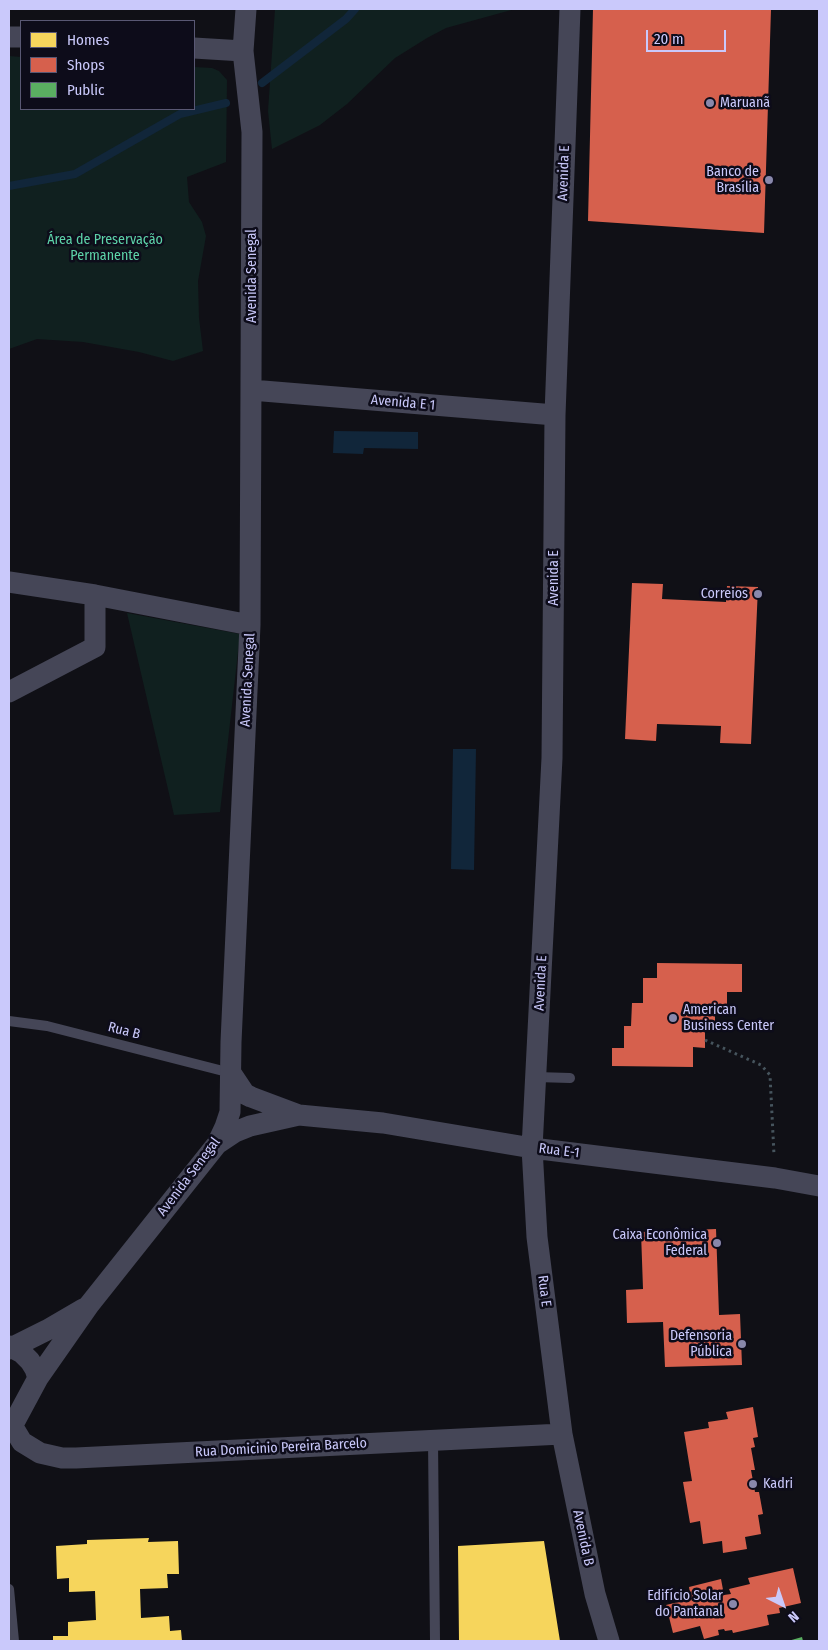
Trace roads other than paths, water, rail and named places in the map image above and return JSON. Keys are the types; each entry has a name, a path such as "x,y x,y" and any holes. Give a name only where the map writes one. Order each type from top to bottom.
{"street":[{"name":"Avenida Senegal","path":"11,1429 38,1378 89,1305 217,1144 230,1112 231,1042 250,625 252,132 243,51 246,9"},
{"name":"Avenida E","path":"532,1148 552,758 555,415 570,9"},
{"path":"195,48 243,51"},
{"name":"Avenida E 1","path":"251,390 555,415"},
{"path":"9,582 95,595 250,625"},
{"path":"9,692 95,648 95,595"},
{"name":"Rua E-1","path":"231,1073 245,1094 299,1115 383,1123 532,1148 775,1178 819,1186"},
{"name":"Rua E-1","path":"217,1144 235,1132 250,1126 299,1115"},
{"name":"Rua E","path":"532,1148 537,1237 562,1434"},
{"name":"Avenida Senegal","path":"10,1347 48,1330 89,1305"},
{"path":"10,1347 30,1362 38,1378"},
{"name":"Rua Domicinio Pereira Barcelo","path":"11,1429 26,1446 40,1453 69,1458 562,1434"},
{"name":"Avenida B","path":"562,1434 594,1594 609,1641"}],"lane":[{"name":"Rua B","path":"9,1021 47,1026 231,1073"},
{"path":"536,1077 570,1078"},
{"path":"433,1440 435,1641"},
{"path":"9,1589 14,1641"}],"water":[{"path":"334,431 418,432 418,449 364,448 363,454 333,453"},
{"path":"453,749 476,749 474,870 451,869"}],"waterway":[{"path":"262,83 346,19 355,9"},
{"path":"9,186 75,174 180,114 226,103"}],"place":[{"name":"Maruanã","path":"710,103"},
{"name":"Banco de Brasília","path":"769,180"},
{"name":"Correios","path":"758,594"},
{"name":"American Business Center","path":"673,1018"},
{"name":"Caixa Econômica Federal","path":"717,1243"},
{"name":"Defensoria Pública","path":"742,1344"},
{"name":"Kadri","path":"753,1484"},
{"name":"Edifício Solar do Pantanal","path":"733,1604"}],"park label":[{"name":"Área de Preservação Permanente","path":"105,248"}]}
